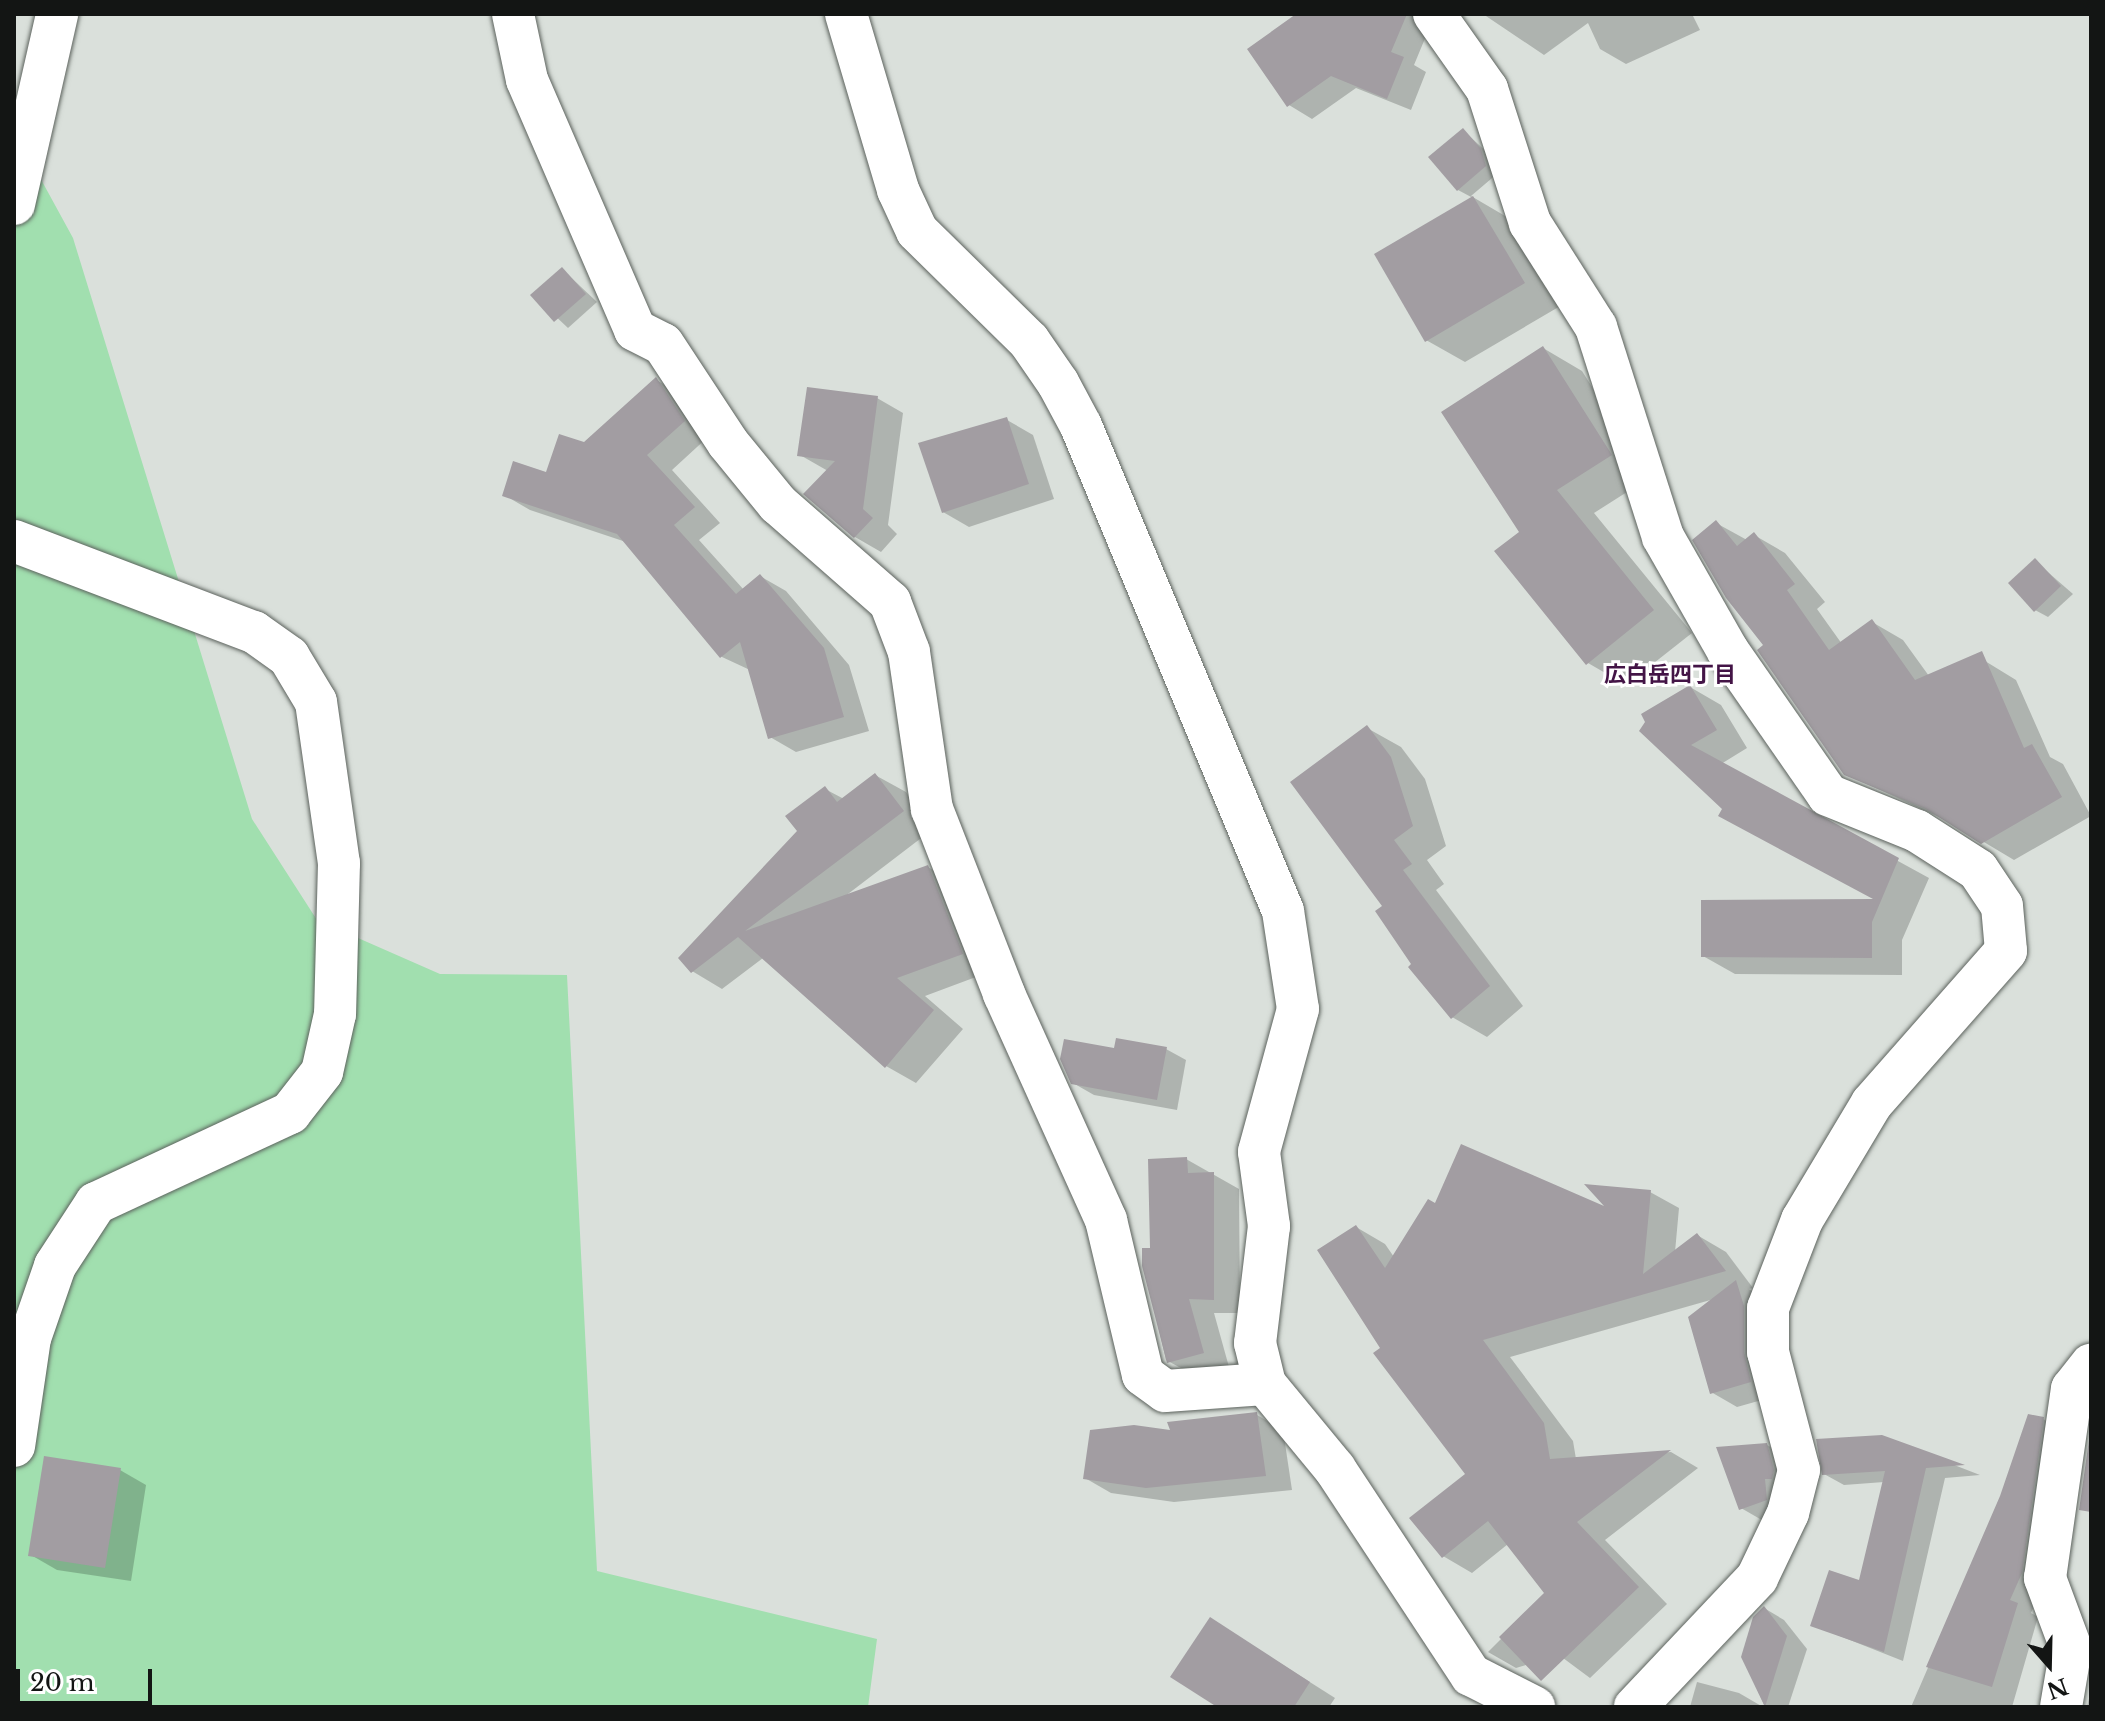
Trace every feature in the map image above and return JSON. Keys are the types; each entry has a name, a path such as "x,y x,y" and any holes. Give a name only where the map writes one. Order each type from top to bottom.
{"street":[{"path":"14,204 57,14"},
{"path":"513,14 527,80 635,330 663,344 728,443 778,504 890,602 909,652 932,809 1004,994 1106,1220 1143,1375 1165,1391 1265,1384"},
{"path":"846,14 898,190 917,231 1029,341 1058,383 1081,426 1283,911 1298,1009 1259,1152 1269,1226 1255,1343 1265,1384 1335,1469 1471,1675 1534,1707"},
{"path":"1434,14 1487,89 1530,223 1596,327 1663,537 1728,651 1828,795 1917,831 1978,870 2002,906 2006,951 1872,1103 1802,1220 1768,1308 1768,1352 1799,1470 1788,1513 1757,1578 1635,1707"},
{"path":"14,541 254,632 289,657 316,702 339,863 335,1014 322,1072 290,1113 96,1203 55,1266 30,1338 14,1446"},
{"path":"2061,1707 2071,1648 2045,1578 2072,1389 2091,1365"}],"green space":[{"path":"14,130 73,238 252,819 317,920 440,974 567,975 597,1571 877,1639 868,1707 14,1707"}],"building":[{"path":"1296,14 1407,14 1391,52 1404,57 1387,99 1331,76 1287,107 1247,49"},
{"path":"1463,128 1481,149 1486,166 1457,191 1428,157"},
{"path":"1473,196 1525,283 1425,342 1374,254"},
{"path":"562,267 586,294 554,322 530,295"},
{"path":"1543,346 1612,455 1557,490 1654,610 1586,665 1494,551 1519,532 1441,412"},
{"path":"656,377 685,421 647,455 695,507 674,525 736,594 760,574 824,648 844,717 768,739 740,642 720,658 617,534 502,496 513,461 546,472 559,434 584,442"},
{"path":"807,387 878,396 863,509 873,518 854,538 803,494 835,461 797,456"},
{"path":"1007,417 1029,484 942,513 918,443"},
{"path":"1716,520 1737,546 1754,532 1795,584 1787,590 1829,650 1872,619 1915,680 1982,651 2024,748 2032,744 2062,797 1981,844 1926,809 1844,775 1757,650 1763,645 1726,598 1692,540"},
{"path":"2035,558 2061,586 2034,612 2008,583"},
{"path":"1690,685 1717,730 1691,745 1899,858 1872,922 1872,958 1701,957 1701,900 1873,899 1718,816 1722,809 1639,731 1645,722 1641,714"},
{"path":"1367,725 1391,757 1413,826 1394,840 1412,864 1403,870 1490,986 1451,1019 1408,967 1411,964 1375,911 1382,906 1290,782"},
{"path":"875,773 904,811 745,931 928,865 963,954 897,978 934,1010 885,1068 738,937 691,973 678,958 797,831 785,816 825,786 837,802"},
{"path":"1116,1038 1167,1047 1157,1100 1071,1084 1060,1059 1064,1039 1114,1048"},
{"path":"1461,1144 1604,1206 1584,1184 1651,1190 1643,1274 1697,1233 1726,1271 1483,1340 1544,1423 1550,1459 1671,1450 1577,1522 1639,1587 1541,1681 1499,1637 1544,1593 1488,1521 1442,1558 1409,1518 1465,1474 1373,1353 1380,1348 1317,1250 1356,1225 1385,1268 1428,1199 1435,1203"},
{"path":"1187,1157 1188,1173 1214,1172 1214,1300 1189,1299 1204,1353 1167,1363 1142,1266 1142,1248 1150,1248 1148,1159"},
{"path":"1736,1280 1744,1306 1744,1352 1751,1382 1710,1394 1688,1317"},
{"path":"1257,1412 1266,1476 1146,1488 1083,1479 1090,1430 1134,1425 1170,1430 1167,1422"},
{"path":"2028,1414 2044,1417 2022,1573 2010,1600 2018,1603 1992,1687 1926,1667 2000,1496"},
{"path":"2091,1426 2091,1512 2079,1510"},
{"path":"1882,1435 1965,1465 1926,1468 1884,1652 1810,1626 1829,1570 1859,1580 1885,1471 1822,1475 1816,1439"},
{"path":"1767,1443 1774,1470 1772,1479 1765,1479 1767,1500 1739,1510 1716,1447"},
{"path":"44,1456 121,1468 105,1568 28,1556"},
{"path":"1764,1606 1787,1636 1765,1707 1741,1657 1753,1617"},
{"path":"1210,1617 1310,1682 1294,1707 1217,1707 1170,1677"}],"district":[{"name":"広白岳四丁目","path":"1670,675"}]}
